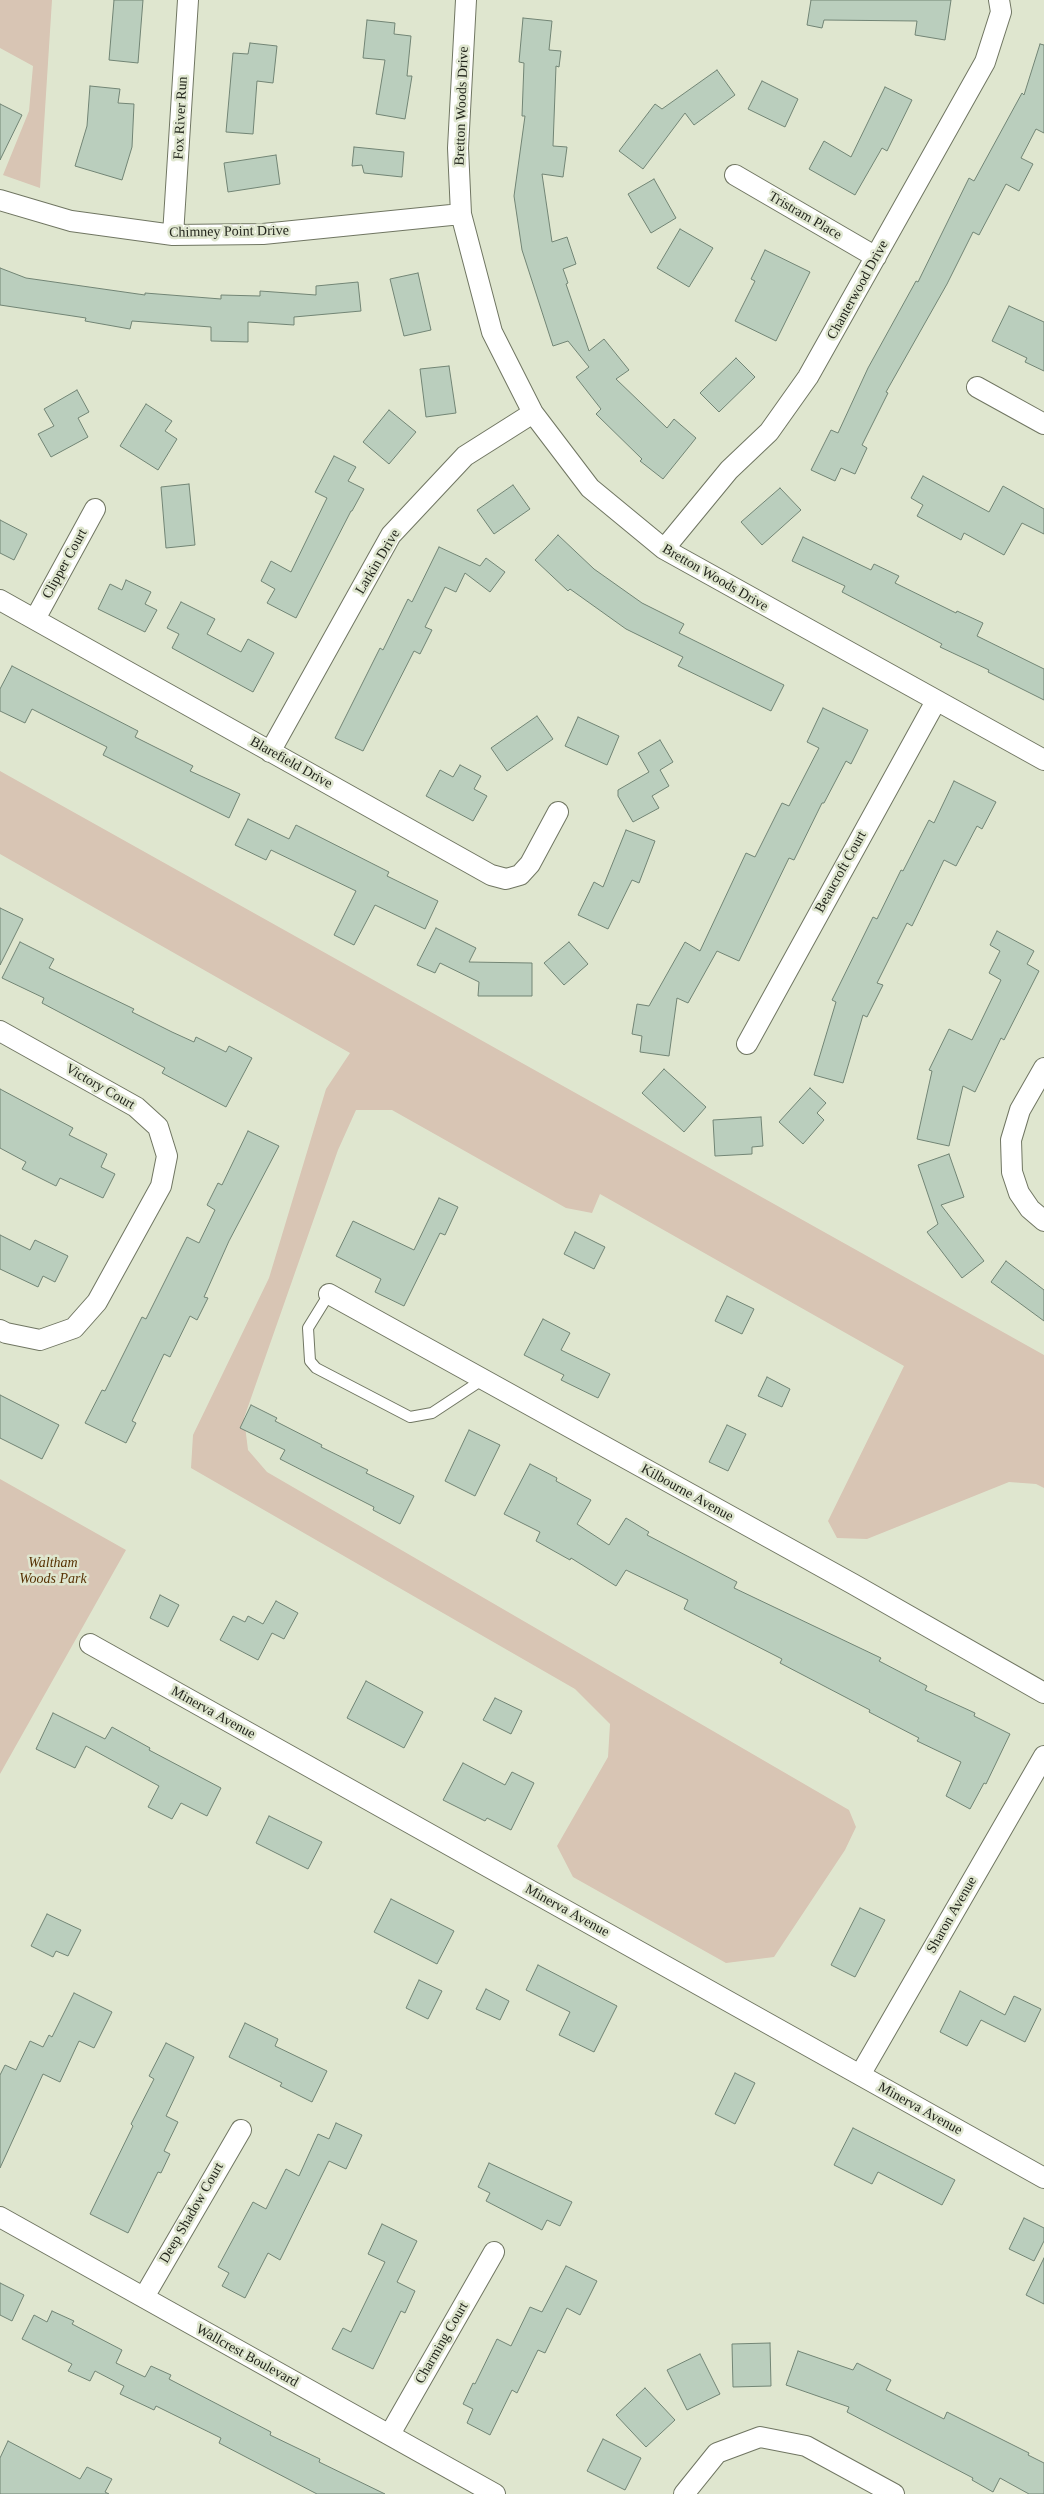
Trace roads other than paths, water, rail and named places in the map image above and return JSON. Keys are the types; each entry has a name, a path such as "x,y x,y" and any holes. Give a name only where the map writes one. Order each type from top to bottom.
{"street":[{"name":"Fox River Run","path":"173,235 188,0"},
{"name":"Bretton Woods Drive","path":"466,0 458,148 461,214 492,332 533,413 590,488 664,549 1044,760"},
{"name":"Chanterwood Drive","path":"664,549 728,470 769,432 808,377 985,62 1001,12 1000,0"},
{"name":"Tristram Place","path":"735,175 876,258"},
{"name":"Chimney Point Drive","path":"0,200 71,221 173,235 263,234 461,214"},
{"path":"977,387 1044,424"},
{"name":"Larkin Drive","path":"270,752 391,535 465,456 533,413"},
{"name":"Clipper Court","path":"34,619 95,509"},
{"name":"Blarefield Drive","path":"0,600 491,875 506,879 520,875 530,864 558,812"},
{"name":"Beaucroft Court","path":"747,1044 936,701"},
{"name":"Victory Court","path":"0,1031 136,1106 158,1127 167,1156 162,1186 97,1302 74,1328 40,1340 0,1330"},
{"path":"1044,1068 1020,1110 1011,1140 1012,1172 1019,1193 1030,1209 1044,1222"},
{"name":"Kilbourne Avenue","path":"329,1294 853,1584 1044,1693"},
{"name":"Minerva Avenue","path":"90,1644 1044,2178"},
{"name":"Sharon Avenue","path":"860,2075 1044,1756"},
{"name":"Deep Shadow Court","path":"144,2297 241,2130"},
{"name":"Wallcrest Boulevard","path":"0,2217 495,2494"},
{"name":"Charming Court","path":"390,2434 494,2252"},
{"path":"684,2494 717,2453 760,2437 806,2446 894,2494"}],"lane":[{"path":"329,1294 308,1328 310,1361 316,1368 410,1417 432,1412 482,1380"}],"park label":[{"name":"Waltham Woods Park","path":"53,1572"}]}
